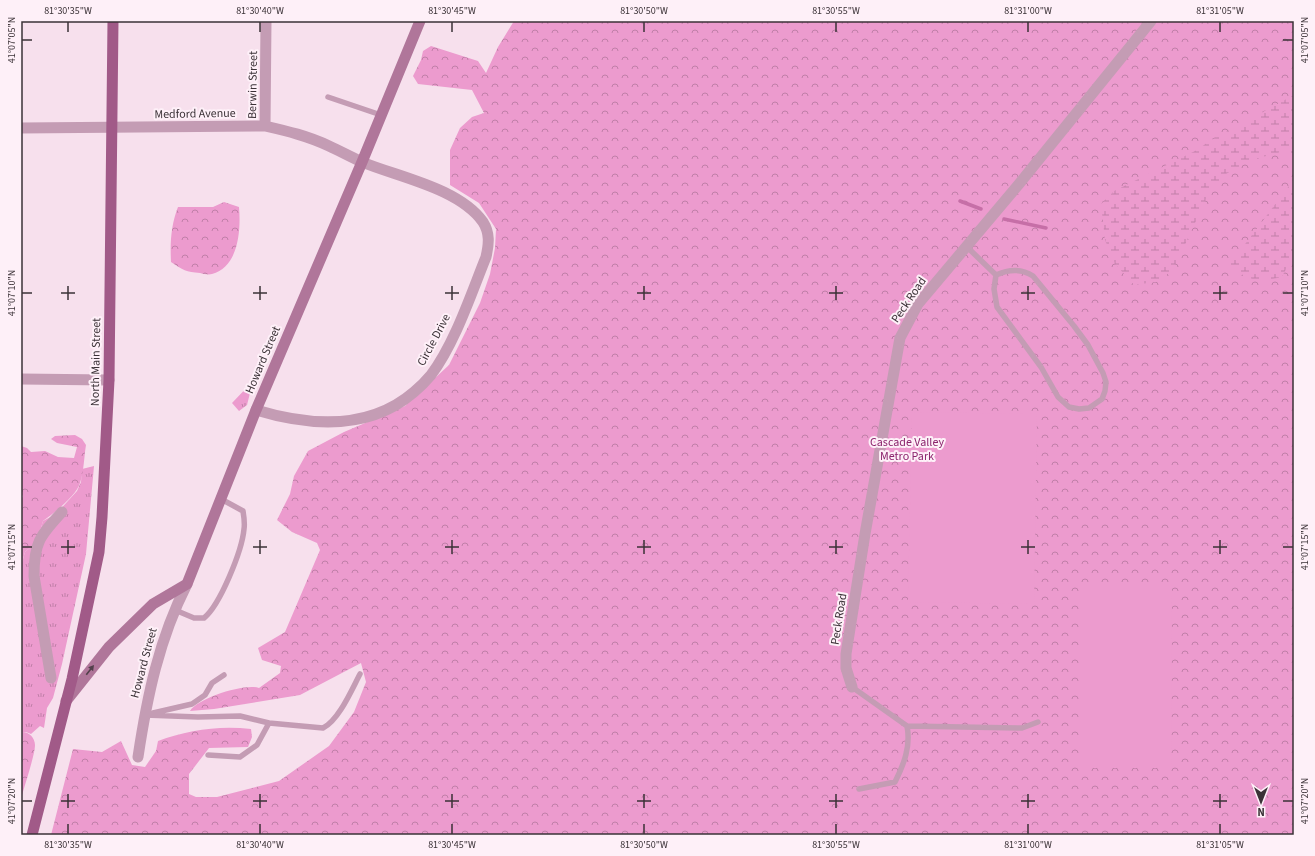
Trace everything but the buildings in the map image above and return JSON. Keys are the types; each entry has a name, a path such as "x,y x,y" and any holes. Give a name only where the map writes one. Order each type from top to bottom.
{"main road":[{"name":"North Main Street","path":"32,835 58,735 99,552 106,468 109,380 113,21"},
{"name":"Howard Street","path":"187,584 256,410 362,162 420,21"},
{"path":"66,701 109,647 153,604 187,584"}],"street":[{"name":"Berwin Street","path":"265,126 266,21"},
{"name":"Peck Road","path":"852,687 846,668 846,654 866,526 900,338 918,304 1019,184 1151,21"},
{"name":"Medford Avenue","path":"21,128 265,126 303,135 362,162"},
{"name":"Circle Drive","path":"256,410 291,420 308,422 342,422 359,420 385,411 411,394 431,376 462,316 488,251 489,240 483,223 476,214 456,199 422,182 362,162"},
{"path":"21,379 109,380"},
{"path":"51,678 34,576 34,559 38,542 62,512"},
{"name":"Howard Street","path":"138,757 144,715 155,668 174,610 187,584"}],"lane":[{"path":"328,97 381,114"},
{"path":"966,246 996,275"},
{"path":"1024,270 1033,276 1070,321 1088,345 1103,373 1106,382 1105,391 1102,398 1096,404 1088,408 1079,409 1069,407 1063,403 1041,367 997,307 994,289 996,275 1004,271 1024,270"},
{"path":"174,610 194,618 204,618 210,612 230,574 244,530 244,519 243,511 221,498"},
{"path":"144,715 198,717 240,716 269,723 323,728 329,725 360,674"},
{"path":"144,715 192,704 205,695 212,683 224,675"},
{"path":"852,687 907,726 1022,728 1038,722"},
{"path":"208,756 240,757 257,745 269,723"},
{"path":"859,790 896,782 908,748 909,737 907,726"}],"green space":[{"name":"Cascade Valley Metro Park","path":"514,21 1294,21 1294,835 51,835 73,749 102,752 121,741 132,765 145,767 156,751 158,741 169,737 204,729 251,729 252,737 248,747 209,748 189,774 189,794 196,797 217,797 279,781 329,746 354,712 366,682 361,663 300,695 214,709 190,711 202,701 222,693 243,688 259,688 280,673 281,666 262,660 258,648 285,632 320,550 317,543 292,532 277,520 290,494 294,476 308,451 344,432 405,406 449,365 480,303 490,274 495,248 496,229 479,203 450,185 450,150 460,128 472,117 484,113 472,90 418,84 413,76 421,60 423,51 431,46 478,61 486,73 498,47"},
{"path":"1294,95 1294,163 1285,151 1251,160 1226,174 1206,199 1177,262 1162,281 1134,285 1115,264 1105,240 1101,204 1114,191 1197,150 1211,140"},
{"path":"1294,175 1294,253 1282,277 1259,282 1227,268 1292,182"},
{"path":"224,202 239,207 240,216 236,246 233,256 228,264 221,270 208,274 188,271 171,262 172,234 178,207 213,207"},
{"path":"253,381 247,405 239,411 232,403"},
{"path":"912,412 1037,414 1034,604 908,602"},
{"path":"75,435 82,439 86,445 83,469 78,488 70,498 43,521 38,538 25,552 21,566 21,500 23,496 21,494 21,446 27,448 31,452 45,451 58,457 74,458 77,447 57,443 51,439 55,436"},
{"path":"94,466 86,554 53,698 47,708 44,728 40,726 31,734 21,732 21,566 25,552 38,538 43,521 56,514 77,491 81,482 82,469"},
{"path":"1081,584 1172,584 1171,768 1081,768"},
{"path":"21,732 26,732 31,735 35,742 35,750 21,799"}],"waterway":[{"path":"960,201 981,209"},
{"path":"1004,219 1046,228"}]}
